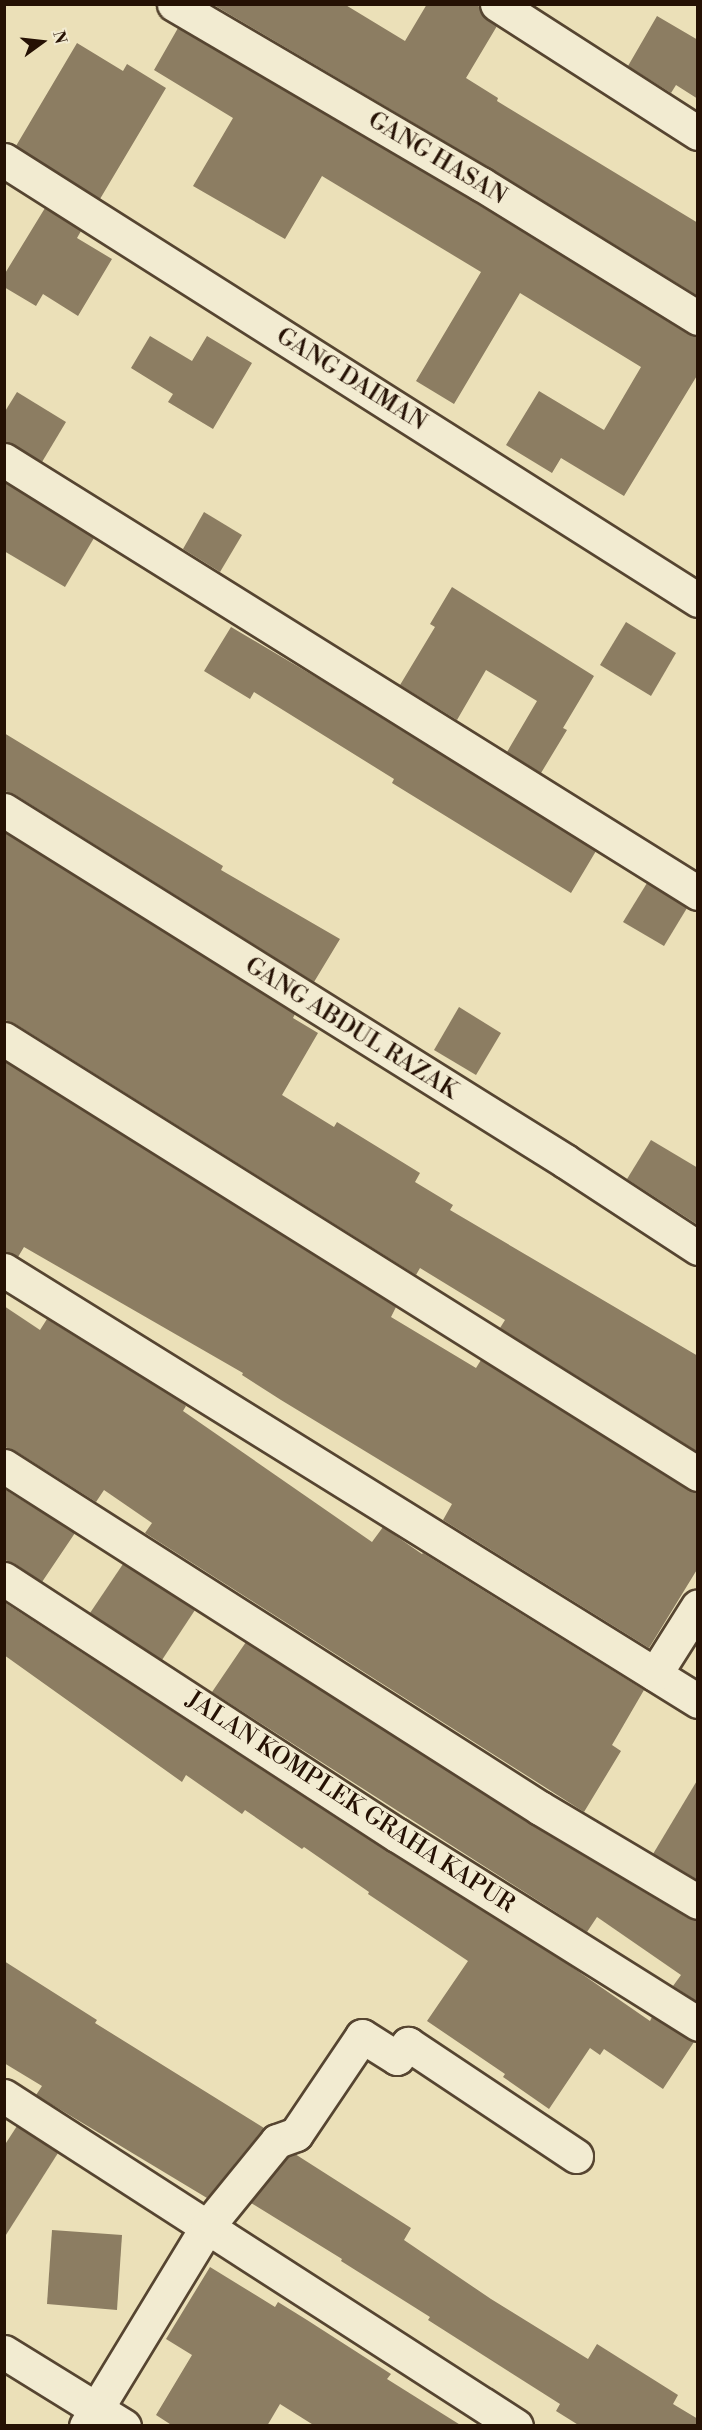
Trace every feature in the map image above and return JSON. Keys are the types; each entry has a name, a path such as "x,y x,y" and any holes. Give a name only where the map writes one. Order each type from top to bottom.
{"street":[{"name":"GANG HASAN","path":"174,4 481,184 698,318"},
{"path":"497,4 698,133"},
{"name":"GANG DAIMAN","path":"4,160 698,600"},
{"path":"4,460 698,893"},
{"name":"GANG ABDUL RAZAK","path":"4,810 565,1161 698,1248"},
{"path":"4,1038 698,1474"},
{"path":"4,1270 698,1701"},
{"path":"4,1466 540,1808 698,1902"},
{"name":"JALAN KOMPLEK GRAHA KAPUR","path":"4,1579 387,1829 698,2024"},
{"path":"654,1674 698,1606"},
{"path":"91,2416 207,2228 277,2141 296,2134 362,2036 397,2058 408,2044 576,2156"},
{"path":"4,2096 516,2426"},
{"path":"4,2352 91,2416 124,2426"}],"building":[{"path":"212,4 344,4 405,41 427,4 478,4 481,13 497,26 466,78 498,98 497,101 698,223 698,296 490,168"},
{"path":"657,16 698,40 698,99 676,85 671,93 628,66"},
{"path":"178,28 471,200 688,334 698,337 698,374 624,496 561,458 552,473 506,445 539,391 604,430 641,367 520,293 454,404 416,381 481,272 322,176 285,239 193,186 233,118 154,70"},
{"path":"77,43 123,71 127,64 166,88 100,199 16,146"},
{"path":"45,208 81,231 77,238 112,259 78,316 43,294 36,306 4,287 4,275"},
{"path":"150,336 192,361 207,336 252,363 213,429 168,402 173,394 131,368"},
{"path":"17,392 66,422 42,462 4,441 4,413"},
{"path":"4,482 94,538 65,587 4,551"},
{"path":"204,512 242,535 220,572 183,549"},
{"path":"452,587 594,676 563,728 567,730 541,773 507,752 537,701 486,670 457,720 400,685 435,627 430,624"},
{"path":"626,622 676,653 651,696 600,665"},
{"path":"231,627 596,851 571,893 392,783 394,779 254,692 250,699 204,671"},
{"path":"4,733 223,866 221,870 340,939 314,982 14,794 4,791"},
{"path":"4,832 295,1014 293,1018 318,1033 282,1095 334,1127 337,1122 420,1173 415,1182 453,1205 450,1210 698,1356 698,1452 500,1328 505,1320 420,1268 416,1275 14,1023 4,1020"},
{"path":"647,883 687,908 664,946 623,922"},
{"path":"459,1007 501,1033 476,1075 434,1050"},
{"path":"4,1061 396,1307 391,1317 476,1368 481,1360 688,1490 698,1493 698,1568 649,1648 443,1520 452,1504 281,1400 242,1375 243,1373 24,1247 18,1257 4,1251"},
{"path":"651,1140 698,1168 698,1225 627,1179"},
{"path":"4,1306 40,1330 47,1319 181,1402 186,1406 183,1411 372,1542 383,1527 422,1554 644,1690 612,1745 621,1751 584,1812 145,1533 152,1523 104,1490 96,1502 14,1450 4,1447"},
{"path":"4,1489 75,1533 42,1582 14,1563 4,1560"},
{"path":"123,1564 195,1610 162,1660 90,1613"},
{"path":"4,1602 387,1851 566,1963 650,2021 652,2017 694,2042 663,2089 604,2049 600,2055 590,2048 549,2109 503,2077 505,2074 427,2021 468,1961 368,1894 369,1892 304,1847 302,1849 245,1810 242,1814 186,1775 182,1782 4,1655"},
{"path":"246,1642 530,1824 688,1918 698,1921 698,2002 673,1986 681,1975 597,1917 587,1932 212,1692"},
{"path":"698,1779 698,1880 653,1854"},
{"path":"4,1961 97,2020 95,2023 264,2128 207,2198 36,2095 42,2086 4,2063"},
{"path":"17,2126 58,2153 4,2238 4,2146"},
{"path":"295,2154 411,2228 404,2240 491,2299 588,2359 597,2344 678,2395 673,2404 698,2419 698,2426 580,2426 556,2411 560,2404 428,2320 430,2317 341,2261 342,2259 251,2203 288,2157"},
{"path":"52,2230 122,2235 117,2310 47,2304"},
{"path":"210,2267 275,2307 278,2302 307,2320 391,2374 387,2379 462,2426 315,2426 280,2404 267,2426 173,2426 156,2415 192,2355 166,2339"}]}
